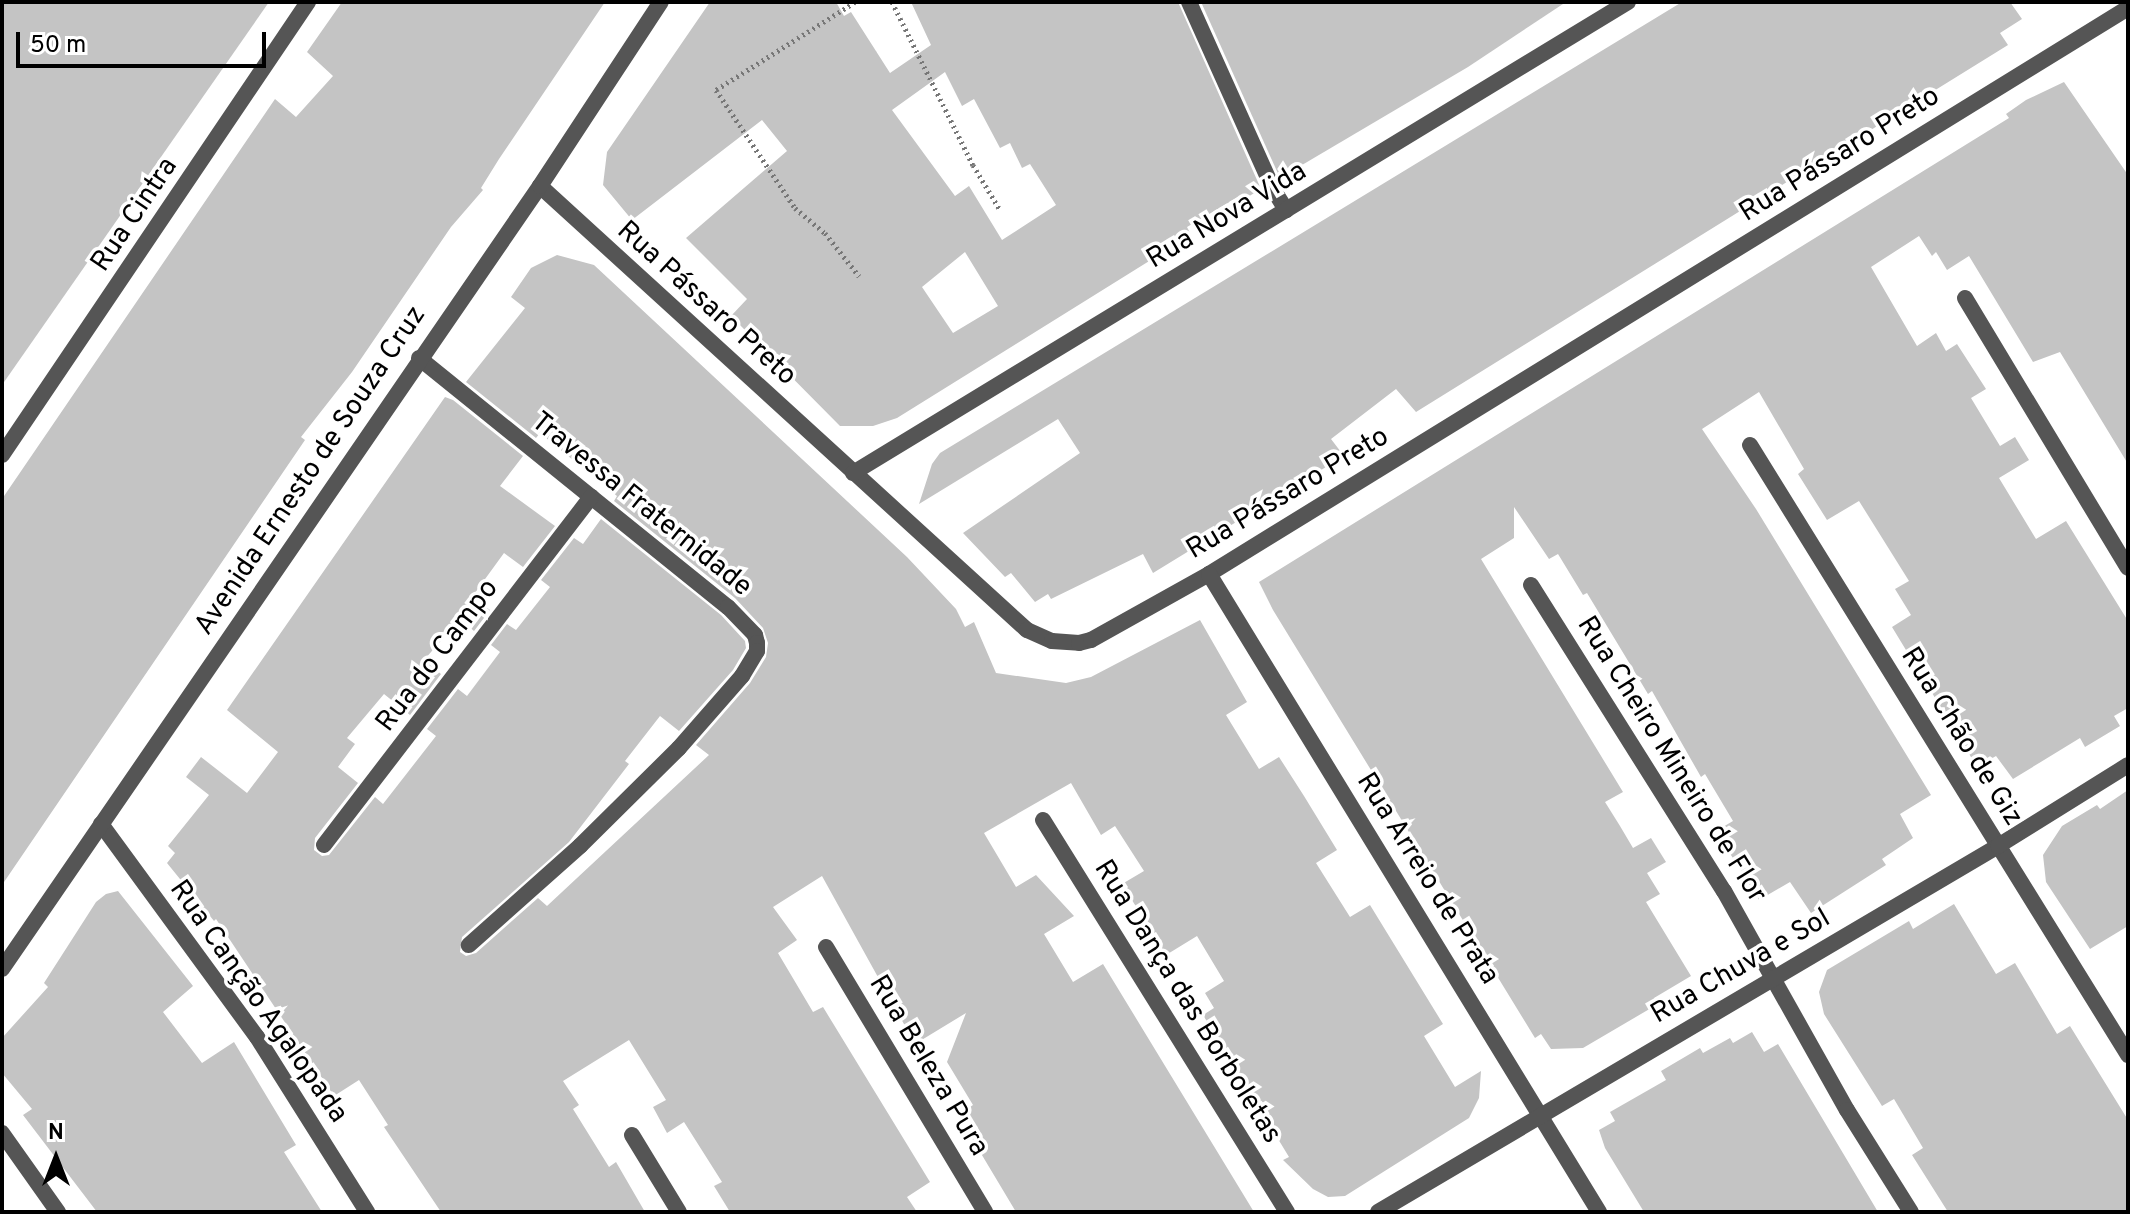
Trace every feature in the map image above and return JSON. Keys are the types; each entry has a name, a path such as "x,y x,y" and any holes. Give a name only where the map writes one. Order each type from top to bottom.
{"street":[{"name":"Rua Cintra","path":"2,455 308,2"},
{"name":"Avenida Ernesto de Souza Cruz","path":"2,969 540,186 661,2"},
{"path":"1189,2 1273,189 1286,210"},
{"name":"Rua Nova Vida","path":"853,473 1628,2"},
{"name":"Rua Pássaro Preto","path":"540,186 1027,630 1052,641 1091,640 1209,574 2128,8"},
{"path":"1965,298 2128,568"},
{"name":"Travessa Fraternidade","path":"419,358 728,607 755,635 757,651 742,676 679,748 580,846 469,945"},
{"name":"Rua Chão de Giz","path":"1750,445 2128,1055"},
{"name":"Rua do Campo","path":"324,845 591,497"},
{"name":"Rua Arreio de Prata","path":"1209,574 1599,1212"},
{"name":"Rua Cheiro Mineiro de Flor","path":"1531,585 1724,891 1847,1110 1911,1212"},
{"name":"Rua Chuva e Sol","path":"1378,1212 1998,846 2128,765"},
{"name":"Rua Dança das Borboletas","path":"1043,820 1287,1212"},
{"name":"Rua Canção Agalopada","path":"101,824 257,1037 367,1212"},
{"name":"Rua Beleza Pura","path":"826,947 985,1212"},
{"path":"2,1133 58,1212"},
{"path":"632,1135 679,1212"}],"path":[{"path":"855,2 716,90 795,208 825,233 859,276"},
{"path":"892,2 973,165 1000,210"}],"building":[{"path":"2,2 269,2 2,385"},
{"path":"342,2 605,2 499,159 481,188 483,190 451,227 352,372 301,437 305,440 2,885 2,499 275,99 296,117 333,76 307,52"},
{"path":"710,2 836,2 844,16 851,12 890,73 931,45 911,2 1178,2 1261,189 1241,201 1238,197 1187,227 1191,235 897,418 873,426 840,426 731,316 747,299 686,238 787,151 762,120 632,220 603,185 607,152","holes":["945,72 962,106 974,99 1000,148 1010,143 1022,168 1030,164 1056,205 1002,240 969,186 955,196 892,110","965,252 998,306 953,333 922,287"]},
{"path":"1201,2 1566,2 1468,67 1280,178"},
{"path":"1682,2 2010,2 2022,19 2000,33 2008,45 1416,412 1396,389 1331,439 1344,456 1153,573 1143,554 1051,599 1048,594 1035,602 1011,573 1005,577 963,533 1080,453 1058,419 919,504 932,464 940,453"},
{"path":"2064,82 2128,175 2128,464 2060,352 2033,362 1969,256 1947,270 1936,252 1932,256 1919,236 1871,267 1917,346 1936,333 1946,351 1957,344 1986,389 1971,398 2000,446 2015,437 2029,460 1999,478 2036,539 2066,521 2128,621 2128,708 2114,716 2120,726 2085,747 2080,738 2013,779 1996,756 1977,767 1892,627 1911,615 1895,589 1909,581 1859,501 1827,520 1798,474 1804,469 1759,392 1702,429 1756,509 1931,795 1900,814 1913,838 1882,859 1886,865 1811,913 1790,882 1759,900 1716,831 1733,821 1705,774 1701,777 1652,691 1648,694 1587,593 1583,595 1558,554 1549,559 1514,507 1514,538 1481,559 1623,792 1605,802 1633,848 1651,838 1666,862 1647,873 1660,894 1646,902 1691,976 1654,998 1658,1004 1583,1048 1551,1049 1541,1034 1535,1038 1273,610 1259,582 2009,118 2006,114 2026,100"},
{"path":"557,255 594,265 907,557 956,609 965,627 974,622 996,673 1066,683 1091,677 1200,620 1247,702 1226,715 1259,769 1279,757 1304,796 1337,850 1316,863 1350,917 1370,905 1443,1024 1424,1036 1455,1087 1481,1071 1479,1098 1469,1118 1345,1196 1328,1197 1313,1189 1283,1160 1289,1157 1203,1015 1214,1008 1205,993 1224,981 1197,936 1166,955 1122,884 1144,871 1115,826 1101,835 1071,783 984,833 1016,887 1036,875 1074,916 1044,934 1073,982 1103,964 1254,1212 1016,1212 958,1115 973,1105 947,1062 966,1013 915,1044 822,876 773,907 797,940 778,953 813,1012 823,1007 930,1182 907,1197 917,1212 730,1212 714,1186 722,1182 684,1122 667,1133 653,1107 666,1100 629,1040 563,1081 579,1105 573,1109 609,1167 616,1162 645,1212 441,1212 384,1127 388,1125 359,1080 334,1096 216,919 214,921 167,863 175,853 168,846 209,795 186,777 201,757 247,793 278,752 227,710 445,397 453,400 523,456 500,486 555,526 523,567 504,553 472,597 490,610 474,631 460,619 424,660 441,674 410,715 384,694 347,738 355,744 338,767 358,783 315,838 314,850 322,856 329,855 375,797 383,804 436,736 427,729 458,689 467,696 500,652 491,645 507,624 516,630 550,587 541,580 574,538 583,544 601,519 721,615 745,641 746,648 733,670 679,731 660,716 625,761 629,764 569,842 462,937 460,952 466,956 476,953 538,898 547,906 709,755 696,745 750,683 766,657 768,643 763,628 735,598 614,501 617,496 540,433 536,438 466,382 525,308 511,297 531,268"},
{"path":"2128,790 2128,926 2090,949 2046,882 2043,855 2062,826 2097,805 2100,809"},
{"path":"118,891 193,986 163,1012 202,1063 234,1042 296,1145 284,1152 322,1212 97,1212 23,1115 32,1109 2,1073 2,1038 48,987 44,983 96,902 106,894"},
{"path":"1954,904 1996,974 2015,963 2057,1034 2070,1026 2128,1120 2128,1212 1948,1212 1912,1155 1923,1148 1894,1099 1882,1106 1824,1014 1819,992 1827,970 1909,921 1913,929"},
{"path":"1752,1032 1764,1052 1778,1044 1878,1212 1644,1212 1605,1148 1599,1130 1615,1121 1610,1112 1666,1080 1661,1071 1700,1048 1703,1053 1730,1038 1733,1043"}]}
